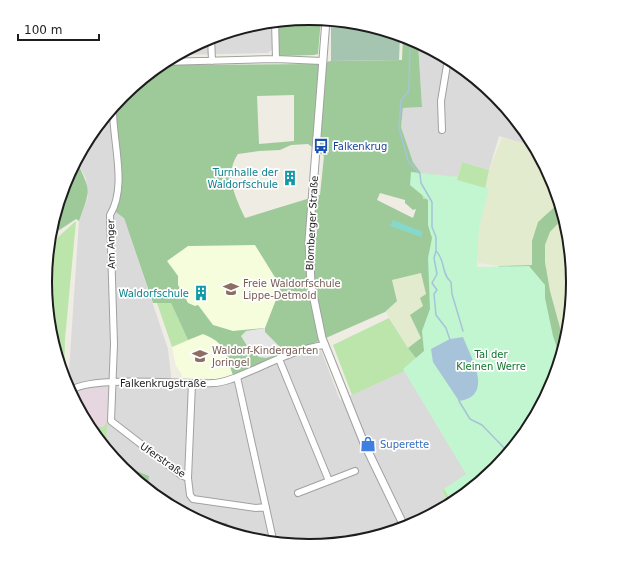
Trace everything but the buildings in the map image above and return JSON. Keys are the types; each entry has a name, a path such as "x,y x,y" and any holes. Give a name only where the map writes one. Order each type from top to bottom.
{"street":[{"name":"Blomberger Straße","path":"325,26 310,235 309,262 312,296 324,345 364,443 402,522"},
{"path":"275,27 276,59"},
{"path":"211,45 212,61"},
{"path":"176,62 276,59 322,61"},
{"path":"442,130 442,101 447,65"},
{"name":"Am Anger","path":"112,117 118,176 116,205 110,215 114,383"},
{"name":"Falkenkrugstraße","path":"74,388 79,385 114,383 214,383 237,377 314,346 324,345"},
{"path":"279,359 329,481"},
{"path":"237,377 273,538"},
{"name":"Uferstraße","path":"114,383 111,418 112,422 181,475 188,478 190,495 193,499 250,508 266,507"},
{"path":"188,478 192,383"},
{"path":"298,493 355,471"}],"shaded area":[{"path":"331,26 359,30 400,42 399,60 331,61"},
{"path":"273,27 273,49 268,53 189,55 226,39"},
{"path":"418,50 438,59 452,68 479,89 503,113 526,145 499,136 489,170 462,162 458,177 421,173 413,162 401,127 403,108 422,107"},
{"path":"112,117 117,181 124,218 168,349 172,385 224,386 280,361 321,350 340,400 407,370 466,475 442,490 447,500 408,520 359,535 343,538 309,540 275,538 228,527 227,523 214,521 180,506 148,484 149,476 131,469 106,440 108,421 78,390 76,392 69,375 79,221 88,197 86,179 80,166 95,139"},
{"path":"502,138 525,143 547,184 555,207 538,222 532,241 532,265 499,266 478,263 476,249 480,214 489,170"},
{"path":"393,220 423,232 421,237 390,226"},
{"path":"559,222 566,266 566,299 562,334 549,291 545,262 545,245 550,232"},
{"name":"Freie Waldorfschule Lippe-Detmold","path":"255,245 281,287 265,328 233,331 213,325 198,305 195,306 188,303 178,285 178,276 167,261 188,246"},
{"path":"421,273 426,294 423,306 410,315 421,338 408,348 386,312 397,300 392,280"},
{"path":"265,328 265,332 285,352 266,358 259,357 249,349 241,336 246,331"},
{"name":"Waldorf-Kindergarten Joringel","path":"203,334 216,339 221,345 233,375 215,379 182,378 181,373 176,366 172,347"},
{"path":"463,337 475,365 478,375 478,384 476,392 470,398 459,401 433,362 431,349 450,339"},
{"path":"110,388 108,421 103,427 95,426 76,392 79,389"}],"green space":[{"path":"320,26 318,54 279,56 278,27"},
{"path":"403,43 418,50 422,107 403,108 401,127 413,162 421,173 423,199 454,200 457,271 454,407 408,348 421,338 410,315 423,306 420,298 426,294 421,273 392,280 397,301 385,312 319,341 233,375 224,350 216,341 203,334 188,340 171,303 153,303 124,218 113,210 120,194 115,113 139,89 166,68 171,65 316,64 331,61 402,60","holes":["294,95 294,141 259,144 257,96","308,144 324,156 320,195 245,218 232,186 231,178 234,162 238,154 280,150 291,145","380,193 405,200 405,203 413,210 416,209 413,218 377,200","255,245 281,287 265,328 233,331 213,325 198,305 195,306 188,303 178,285 178,276 167,261 188,246"]},
{"path":"462,162 489,170 480,214 423,199 421,173 458,177"},
{"path":"79,167 88,189 86,201 79,221 76,219 56,232 65,200"},
{"name":"Tal der Kleinen Werre","path":"411,172 458,177 457,180 489,189 479,227 477,267 529,266 545,285 545,298 553,336 558,350 547,381 523,426 491,465 466,487 450,498 444,489 466,474 403,369 424,351 422,331 430,309 428,258 432,238 428,225 428,200 410,185"},
{"path":"555,207 559,222 550,232 545,245 545,262 550,291 562,334 548,378 503,315 499,266 532,265 532,241 538,222"},
{"path":"76,221 65,339 64,363 56,333 52,299 52,266 55,240"},
{"path":"157,303 171,303 188,340 172,347"},
{"path":"389,318 408,348 454,407 492,464 466,487 447,500 442,490 466,475 407,370 352,395 333,345"},
{"path":"108,421 106,440 95,426 103,427"},
{"path":"131,469 149,476 148,484"},
{"path":"214,521 227,523 228,527"}],"waterway":[{"path":"410,46 409,88 408,92 401,100 399,128 408,161 420,174 421,183 432,202 432,227 436,237 436,251 441,259 446,275 451,282 452,294 463,331"},
{"path":"436,251 434,258 437,274 432,283 437,290 434,294 436,315 446,328 450,340"},
{"path":"459,401 470,419 482,425 505,449"}],"place":[{"name":"Falkenkrug","path":"321,146"},
{"name":"Turnhalle der Waldorfschule","path":"290,178"},
{"name":"Freie Waldorfschule Lippe-Detmold","path":"231,289"},
{"name":"Waldorfschule","path":"201,293"},
{"name":"Waldorf-Kindergarten Joringel","path":"200,356"},
{"name":"Superette","path":"368,444"}]}
